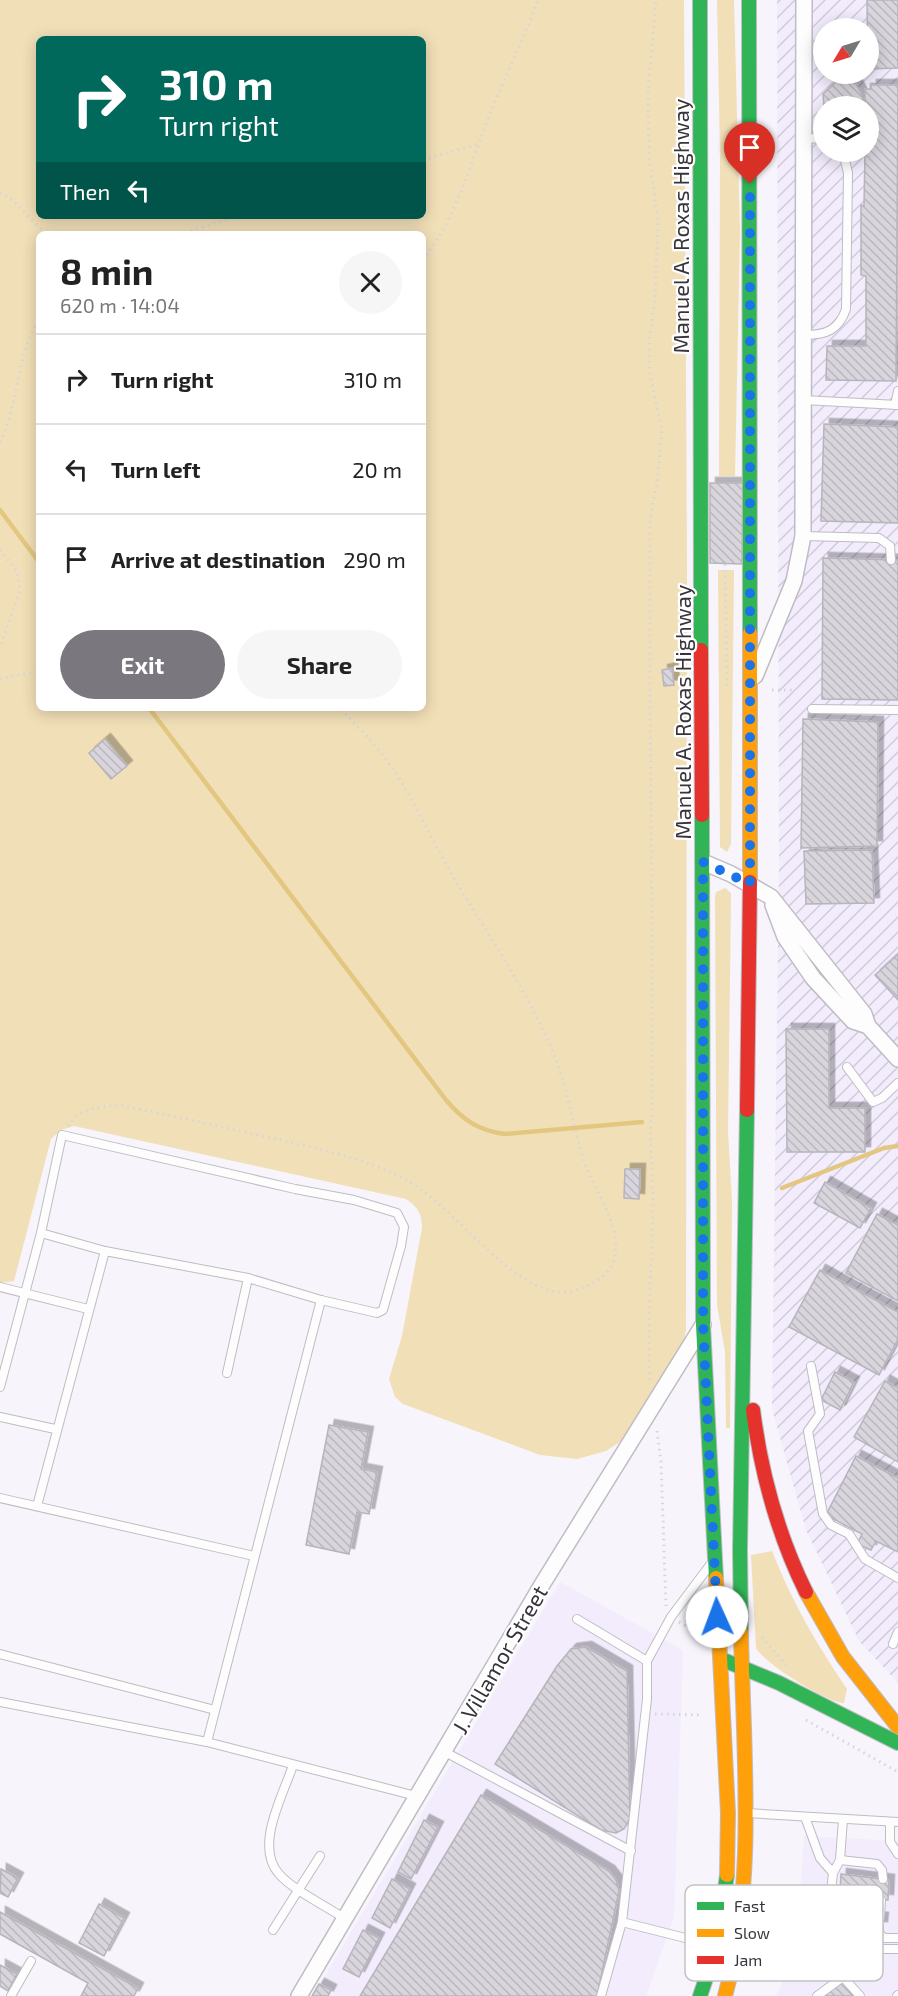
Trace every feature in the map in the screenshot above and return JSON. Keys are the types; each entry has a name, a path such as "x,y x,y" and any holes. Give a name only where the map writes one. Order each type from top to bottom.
{"main road":[{"name":"Manuel A. Roxas Highway","path":"700,0 703,1324 728,1813 726,1885"},
{"path":"744,1885 741,1667 742,1304 750,884 749,0"},
{"path":"742,1304 756,1437 775,1516 815,1612 854,1674 898,1727"},
{"path":"719,1658 898,1743"},
{"name":"Manuel A. Roxas Highway","path":"700,1996 705,1981"},
{"path":"725,1996 730,1981"}],"street":[{"path":"749,690 794,581 803,536 804,0"},
{"path":"703,862 750,884 771,897 785,937 813,978 853,1021 868,1026 898,1059"},
{"name":"J. Villamor Street","path":"299,1996 543,1583 703,1324"}],"lane":[{"path":"805,138 813,138"},
{"path":"805,335 826,333 835,329 842,321 846,309 848,173 845,162"},
{"path":"803,400 896,405 898,391"},
{"path":"803,536 879,538 890,546 891,560"},
{"path":"812,709 898,710"},
{"path":"847,1067 873,1102 882,1098 898,1083"},
{"path":"0,1387 41,1233 62,1135 295,1189 354,1200 397,1213 404,1227 383,1310 376,1313 321,1300 248,1278 105,1251 41,1233"},
{"path":"37,1506 87,1309 105,1251"},
{"path":"227,1373 248,1278"},
{"path":"0,1287 87,1309"},
{"path":"207,1742 321,1300"},
{"path":"811,1366 820,1414 808,1431 823,1514 831,1525 849,1534 865,1559 898,1578"},
{"path":"0,1417 55,1430"},
{"path":"0,1498 254,1556"},
{"path":"601,1996 622,1922 647,1699 646,1661 671,1617 715,1557"},
{"path":"577,1619 646,1661"},
{"path":"893,1644 898,1632"},
{"path":"0,1654 215,1710"},
{"path":"0,1702 207,1742 416,1796"},
{"path":"445,1752 631,1851"},
{"path":"293,1765 267,1842 269,1860 279,1875 344,1918"},
{"path":"728,1813 894,1822 890,1842 898,1854"},
{"path":"805,1817 817,1851 832,1873"},
{"path":"831,1885 832,1873 840,1860 843,1819"},
{"path":"273,1930 320,1856"},
{"path":"840,1860 877,1863 882,1870 883,1879"},
{"path":"622,1922 685,1938"},
{"path":"883,1937 898,1938"},
{"path":"11,1996 31,1961"},
{"path":"817,1996 838,1981"},
{"path":"847,1981 860,1996"}],"path":[{"path":"426,256 462,195 478,144 538,0"},
{"path":"656,0 648,91 650,156 658,220 656,298 649,343 650,375 662,431 650,531 649,746 653,950 652,1110 648,1139 653,1198 648,1346 652,1406 661,1462 665,1591"},
{"path":"426,159 478,144"},
{"path":"0,193 13,200 43,231"},
{"path":"189,231 229,219"},
{"path":"0,442 8,424 16,381 26,348 36,326"},
{"path":"0,550 17,571 21,591 0,648"},
{"path":"725,564 727,690"},
{"path":"0,679 36,672"},
{"path":"772,690 793,690"},
{"path":"62,1135 70,1122 82,1113 97,1107 119,1105 340,1154 405,1180 439,1202 518,1276 541,1287 563,1292 596,1282 606,1274 616,1246 609,1217 585,1165 575,1119 555,1056 524,989 442,858 394,771 343,711"},
{"path":"650,1714 687,1715"},
{"path":"802,1717 898,1772"}],"shaded area":[{"path":"0,0 684,0 687,570 686,1330 683,1347 623,1440 606,1451 577,1459 540,1455 403,1404 395,1397 389,1379 402,1336 422,1228 418,1211 406,1199 74,1126 61,1130 51,1139 14,1281 0,1283"},
{"path":"717,0 734,0 740,232 735,476 719,476 720,153"},
{"path":"777,0 898,0 898,1683 859,1641 806,1530 772,1409 779,865"},
{"path":"718,570 734,570 731,844 727,852 720,847"},
{"path":"725,888 731,893 728,1131 732,1202 730,1428 726,1428 725,1352 717,1305 715,896 716,892"},
{"path":"772,1551 806,1623 847,1689 844,1703 825,1697 797,1682 771,1663 756,1648 751,1555"},
{"path":"560,1582 683,1650 674,1917 646,1996 313,1996"},
{"path":"804,1836 898,1841 898,1996 776,1996 783,1981 883,1981 883,1885 801,1885"}],"building":[{"path":"867,0 898,0 898,68 879,69 879,18 867,18"},
{"path":"834,84 856,84 862,96 823,96"},
{"path":"871,85 898,85 896,381 826,380 827,346 866,346 866,276 861,275 861,205 864,206 865,162 879,162 879,96 865,96 865,89 871,89"},
{"path":"824,424 898,427 898,523 821,521"},
{"path":"710,483 743,483 742,564 710,563"},
{"path":"823,558 898,560 898,700 822,699"},
{"path":"672,668 674,685 664,686 662,670"},
{"path":"803,719 878,722 877,846 801,848"},
{"path":"105,739 127,766 111,779 89,753"},
{"path":"872,850 874,903 806,904 804,851"},
{"path":"898,954 898,1000 875,975"},
{"path":"786,1029 829,1029 829,1108 865,1108 865,1152 787,1152"},
{"path":"625,1169 640,1169 639,1199 624,1198"},
{"path":"825,1182 871,1208 860,1228 814,1203"},
{"path":"877,1214 898,1225 898,1301 846,1273"},
{"path":"820,1270 898,1312 898,1339 879,1375 789,1327"},
{"path":"835,1372 854,1382 840,1410 821,1400"},
{"path":"885,1381 898,1388 898,1462 854,1437"},
{"path":"329,1425 368,1432 361,1469 377,1472 369,1514 357,1512 349,1554 306,1545"},
{"path":"856,1456 898,1478 898,1552 876,1541 871,1550 857,1544 862,1534 826,1515"},
{"path":"586,1647 627,1671 630,1818 624,1829 616,1833 601,1830 495,1764 557,1666 571,1649"},
{"path":"481,1795 609,1871 616,1880 619,1891 597,1996 360,1996"},
{"path":"424,1820 438,1827 411,1879 398,1872"},
{"path":"1,1869 18,1878 8,1897 0,1893"},
{"path":"841,1874 889,1880 888,1900 883,1900 883,1885 840,1885"},
{"path":"392,1879 410,1889 390,1928 372,1918"},
{"path":"99,1904 124,1918 104,1956 79,1943"},
{"path":"0,1912 138,1988 134,1996 81,1996 88,1983 0,1934"},
{"path":"363,1930 379,1938 359,1977 343,1969"},
{"path":"0,1965 17,1974 8,1991 0,1986"},
{"path":"842,1981 853,1996 823,1996"},
{"path":"319,1984 331,1990 328,1996 312,1996"}],"waterway":[{"path":"0,510 36,558"},
{"path":"151,711 446,1100 459,1113 479,1127 505,1134 642,1122"},
{"path":"782,1188 884,1148 898,1146"}],"traffic: fast":[{"path":"700,0 701,650"},
{"path":"749,0 750,633"},
{"path":"702,815 703,1325 716,1578"},
{"path":"741,1632 740,1550 747,1110"},
{"path":"726,1661 779,1683 898,1743"},
{"path":"726,1885 727,1875"},
{"path":"700,1996 705,1981"}],"traffic: slow":[{"path":"750,633 750,882"},
{"path":"716,1578 728,1813 727,1875"},
{"path":"806,1592 843,1657 898,1727"},
{"path":"741,1632 746,1816 743,1885"},
{"path":"725,1996 728,1981"}],"traffic: jam":[{"path":"701,650 702,815"},
{"path":"747,1110 750,882"},
{"path":"753,1410 772,1503 787,1548 806,1592"}],"route":[{"path":"717,1617 703,1324 703,862 750,884 750,184"}]}
